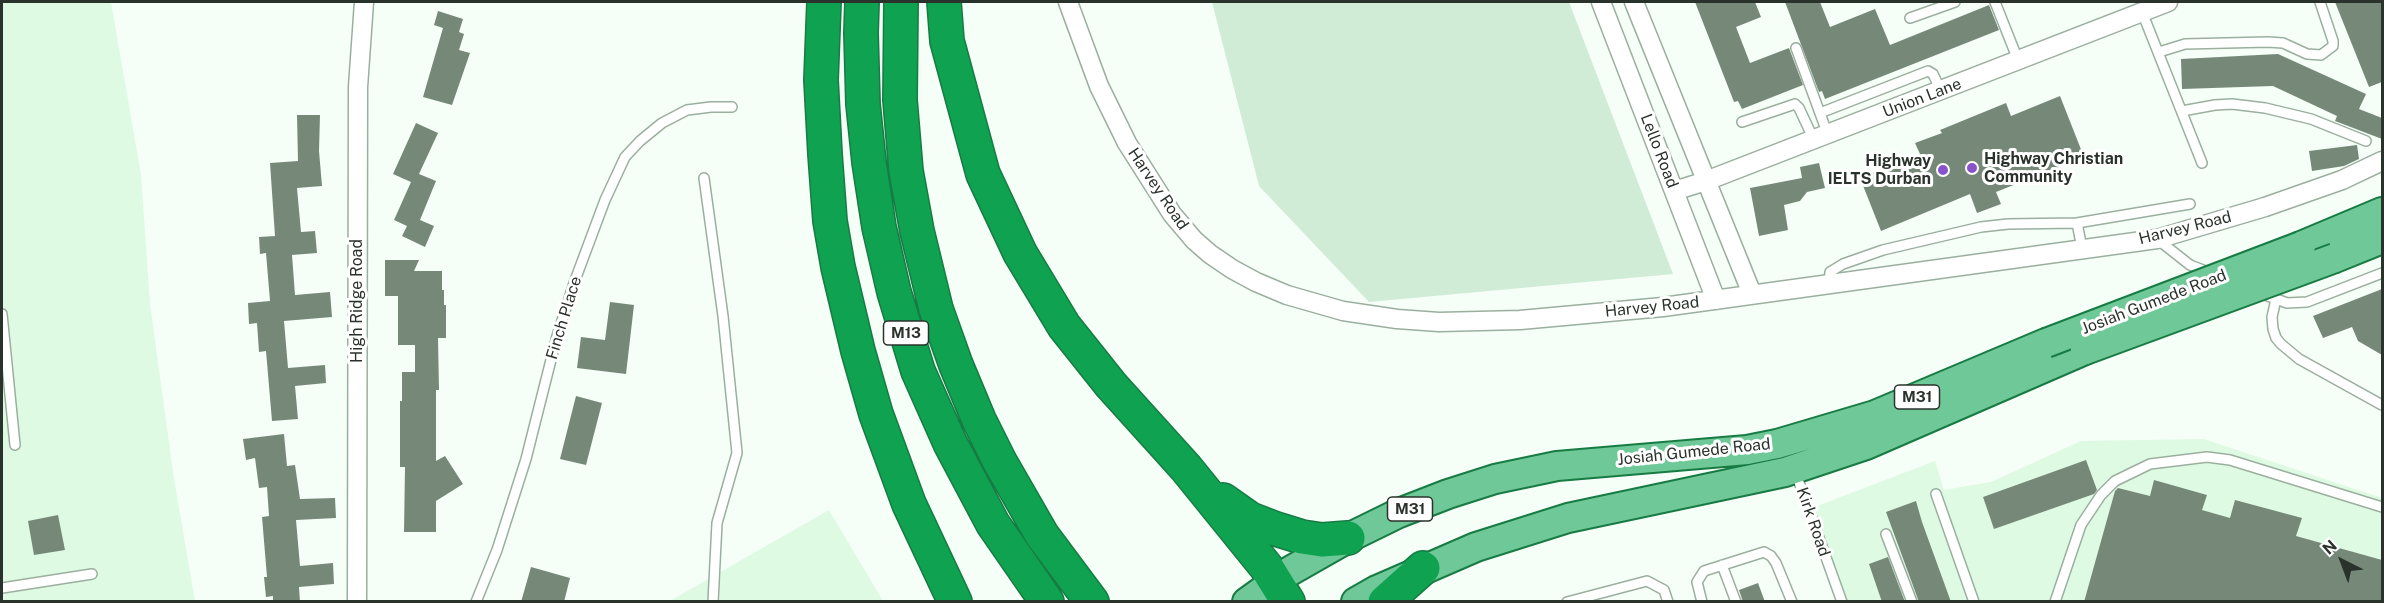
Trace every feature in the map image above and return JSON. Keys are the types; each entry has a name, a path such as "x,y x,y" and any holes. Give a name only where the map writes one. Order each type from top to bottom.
{"highway":[{"path":"824,2 821,80 830,221 838,267 876,414 909,504 954,602"},
{"name":"M13","path":"862,2 863,104 869,162 879,227 894,292 918,371 950,443 993,524 1047,602"},
{"name":"M13","path":"901,2 900,100 906,171 917,231 936,309 969,398 1000,462 1042,535 1092,602"},
{"path":"944,2 947,41 983,174 1020,253 1064,327 1118,393 1186,468 1282,591"},
{"path":"1186,468 1224,501 1250,519 1302,537 1322,540 1348,538"},
{"path":"1385,602 1423,568"}],"main road":[{"name":"Josiah Gumede Road","path":"1246,602 1282,591 1348,538 1399,513 1495,479 1557,466 1747,450 1790,455 1875,415 2046,344 2301,246 2382,212"},
{"name":"Josiah Gumede Road","path":"1356,602 1423,568 1476,547 1568,518 1790,455 1866,445 2085,350 2382,239"}],"street":[{"name":"High Ridge Road","path":"357,602 358,87 364,2"},
{"name":"Harvey Road","path":"1068,2 1099,86 1127,143 1172,214 1194,240 1210,254 1256,282 1287,295 1343,311 1397,320 1439,322 1520,320 1663,307 2157,239 2265,207 2342,180 2382,161"},
{"name":"Lello Road","path":"1601,2 1716,300"},
{"name":"Lello Road","path":"1634,2 1752,294"},
{"name":"Union Lane","path":"1674,191 1707,181 2168,2"}],"lane":[{"path":"1910,18 1955,2"},
{"path":"1995,2 2018,60"},
{"path":"2159,52 2186,44 2268,42 2283,43 2307,54 2321,55 2333,46 2333,41 2320,2"},
{"path":"2142,12 2202,163"},
{"path":"1796,48 1820,113 1821,137"},
{"path":"1820,113 1928,71 1933,74 1941,91"},
{"path":"1742,122 1795,104 1821,137"},
{"path":"2182,111 2232,104 2265,108 2312,120 2366,141"},
{"name":"Finch Place","path":"476,602 497,550 526,459 557,336 574,283 605,200 625,157 662,123 687,110 732,107"},
{"path":"704,178 724,327 737,453 717,523 713,602"},
{"path":"1829,285 1829,274 1834,268 1883,250 1990,226 2077,223 2190,204"},
{"path":"2077,223 2082,248"},
{"path":"2157,239 2190,265 2287,303 2307,302 2382,273"},
{"path":"2276,299 2272,317 2273,329 2281,344 2299,359 2382,405"},
{"path":"2,314 15,445"},
{"name":"Kirk Road","path":"1790,455 1842,602"},
{"path":"2055,602 2081,525 2101,495 2115,481 2150,464 2207,457 2230,460 2382,507"},
{"path":"1936,494 1974,602"},
{"path":"1886,534 1912,602"},
{"path":"1702,602 1698,591 1698,578 1704,571 1767,553 1781,571 1792,602"},
{"path":"1722,565 1736,602"},
{"path":"2,588 92,574"},
{"path":"1567,602 1647,581 1664,590 1668,602"}],"shaded area":[{"path":"2,2 111,2 141,175 150,304 174,479 195,601 2,601"},
{"path":"1212,2 1569,2 1673,274 1369,302 1259,186"},
{"path":"2204,439 2382,498 2382,601 1846,601 1812,508 1935,461 1944,490 1991,482 2081,441"},
{"path":"829,510 883,601 668,602"}],"building":[{"path":"1695,2 1755,2 1761,17 1736,27 1750,63 1789,48 1803,85 1742,109 1738,101 1734,102"},
{"path":"1785,2 1820,2 1830,27 1875,9 1890,45 1989,5 1999,30 1825,99 1822,91 1819,92"},
{"path":"2335,2 2382,2 2382,82 2369,87"},
{"path":"438,11 463,19 459,32 464,34 459,50 470,53 452,105 423,97 443,28 434,25"},
{"path":"2278,54 2366,94 2359,109 2382,118 2382,139 2335,121 2337,116 2273,86 2182,89 2181,59"},
{"name":"Highway Christian Community","path":"2060,96 2084,157 1996,192 2001,204 1977,213 1970,194 1881,231 1860,178 1920,154 1915,143 1942,133 1940,130 2006,103 2011,116"},
{"path":"297,115 320,115 319,151 322,186 297,188 301,232 315,231 317,253 292,255 295,295 330,292 332,317 284,321 288,368 325,365 326,383 295,386 298,419 272,421 266,351 259,352 257,323 249,324 248,303 270,301 266,253 260,254 259,237 275,236 270,163 298,161"},
{"path":"416,123 438,133 419,174 436,181 420,220 434,226 425,247 402,236 407,226 394,220 411,182 393,174"},
{"path":"2357,145 2359,159 2344,166 2312,171 2309,151"},
{"path":"1819,163 1825,188 1807,192 1800,201 1784,205 1788,230 1759,236 1750,188 1802,178 1800,167"},
{"path":"385,260 419,260 414,271 442,271 442,290 444,290 444,305 446,305 446,338 438,338 439,390 436,390 436,461 445,456 463,484 436,501 436,532 404,532 405,467 400,467 400,401 402,401 402,372 415,372 415,345 398,345 398,296 385,296"},
{"path":"2382,289 2382,355 2358,341 2352,327 2323,338 2313,316"},
{"path":"610,302 634,305 626,374 577,368 581,337 605,340"},
{"path":"576,396 602,403 586,465 560,459"},
{"path":"284,434 287,466 295,465 300,499 335,498 336,518 296,520 300,566 333,563 334,584 299,587 300,602 273,602 273,596 266,597 264,577 267,577 262,517 269,516 267,487 259,488 255,458 246,460 243,439"},
{"path":"2086,460 2097,490 2094,494 1994,529 1983,497"},
{"path":"2154,480 2207,495 2202,510 2230,518 2235,500 2302,518 2296,536 2382,560 2382,602 2084,602 2115,491 2118,488 2150,496"},
{"path":"1916,501 1951,602 1919,602 1886,512"},
{"path":"58,515 65,550 34,555 28,521"},
{"path":"1888,557 1905,602 1882,602 1869,564"},
{"path":"531,567 570,578 564,602 521,602"},
{"path":"1758,583 1765,602 1743,602 1739,590"}],"place":[{"name":"Highway Christian Community","path":"1972,168"},
{"name":"Highway IELTS Durban","path":"1943,170"}]}
